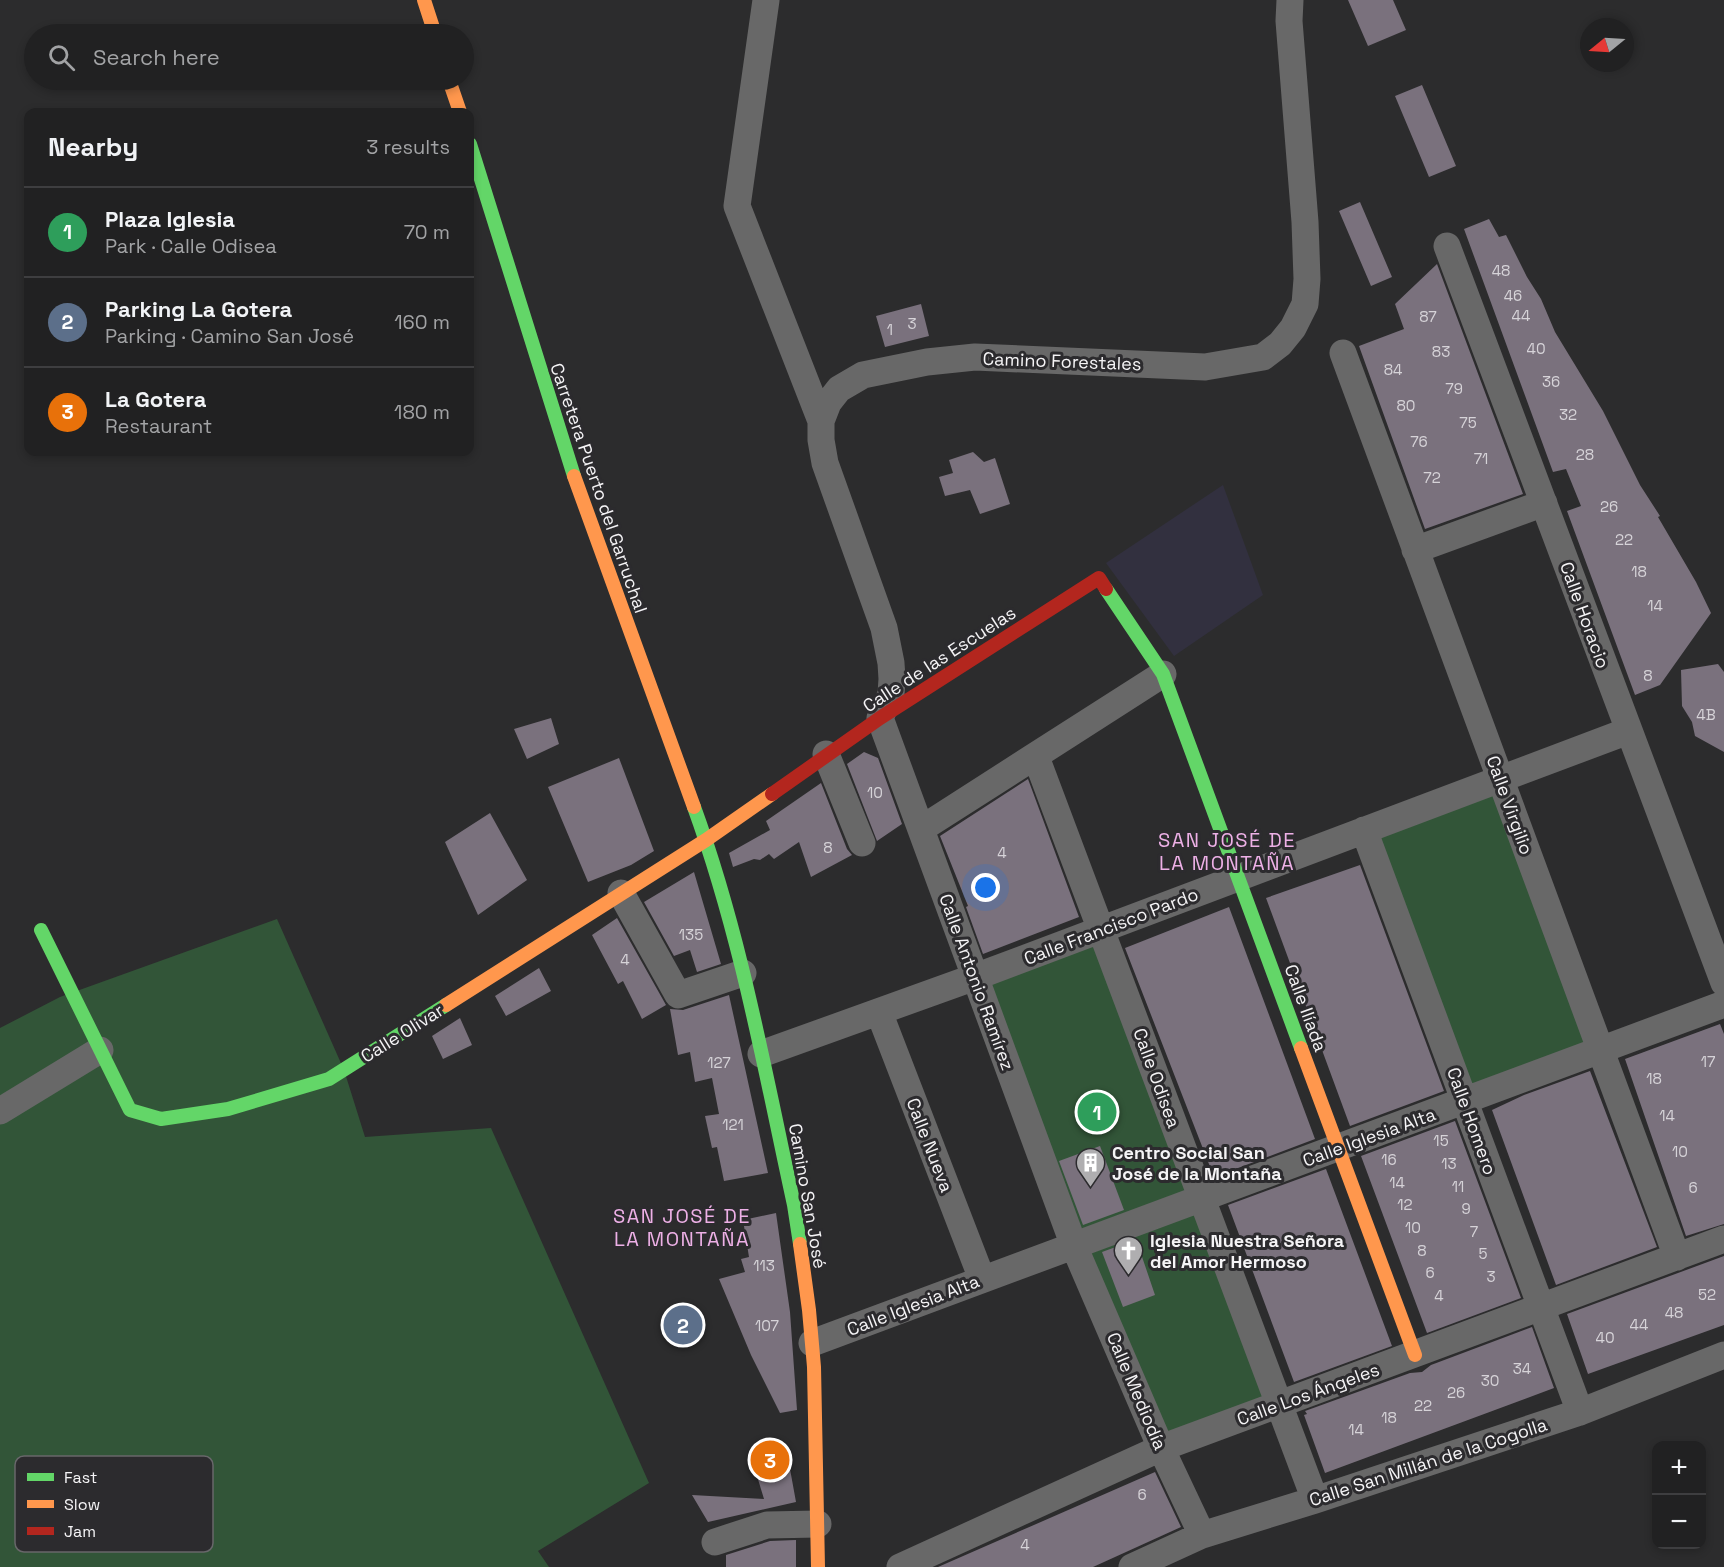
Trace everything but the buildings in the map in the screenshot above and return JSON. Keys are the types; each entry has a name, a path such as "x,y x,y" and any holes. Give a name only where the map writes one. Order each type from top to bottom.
{"street":[{"path":"424,0 432,24"},
{"path":"766,0 737,206 821,420 821,440 825,463 877,604 891,663 891,693 880,718"},
{"name":"Camino Forestales","path":"821,420 828,403 839,389 863,375 927,362 975,357 1205,367 1263,357 1280,344 1293,328 1305,304 1307,279 1305,222 1289,21 1290,0"},
{"path":"452,90 459,108"},
{"name":"Carretera Puerto del Garruchal","path":"474,157 570,466 706,840"},
{"name":"Calle Horacio","path":"1447,246 1724,983"},
{"name":"Calle Virgilio","path":"1343,353 1677,1257"},
{"path":"1415,550 1544,503"},
{"name":"Calle de las Escuelas","path":"706,840 880,718 1100,578 1163,674"},
{"path":"921,829 1163,674"},
{"name":"Calle Ilíada","path":"1163,674 1415,1355"},
{"name":"Calle Antonio Ramírez","path":"880,718 1074,1246"},
{"name":"Calle Francisco Pardo","path":"761,1054 1102,930 1628,730"},
{"path":"826,754 862,843"},
{"name":"Calle Odisea","path":"1036,757 1315,1500"},
{"name":"Calle Homero","path":"1364,830 1580,1412"},
{"name":"Calle Olivar","path":"41,930 130,1110 161,1119 228,1109 329,1079 706,840"},
{"name":"Camino San José","path":"706,840 743,973 794,1205 812,1343 816,1417 818,1567"},
{"path":"621,893 678,995 743,973"},
{"name":"Calle Iglesia Alta","path":"812,1343 1724,1004"},
{"name":"Calle Nueva","path":"879,1012 982,1279"},
{"path":"0,1111 100,1050"},
{"name":"Calle Los Ángeles","path":"905,1566 1161,1448 1724,1239"},
{"name":"Calle Mediodía","path":"1074,1246 1161,1448 1202,1535"},
{"name":"Calle San Millán de la Cogolla","path":"1132,1567 1202,1535 1580,1412 1724,1355"},
{"path":"715,1542 767,1525 818,1524"}],"shaded area":[{"path":"1223,485 1263,595 1174,656 1106,563"}],"green space":[{"path":"1500,779 1601,1050 1464,1101 1364,830"},
{"path":"277,919 344,1070 365,1137 491,1128 649,1483 538,1551 549,1567 0,1567 0,1028 60,997"},
{"path":"1102,930 1279,1405 1161,1448 975,977"}],"traffic: fast":[{"path":"474,157 574,476"},
{"path":"1106,589 1163,674 1301,1048"},
{"path":"694,807 711,856 739,955 794,1205 800,1244"},
{"path":"41,930 130,1110 161,1119 228,1109 329,1079 446,1005"}],"traffic: slow":[{"path":"424,0 432,24"},
{"path":"452,90 459,108"},
{"path":"574,476 694,807"},
{"path":"446,1005 706,840 772,794"},
{"path":"1301,1048 1415,1355"},
{"path":"800,1244 814,1367 818,1567"}],"traffic: jam":[{"path":"772,794 880,718 1099,578 1106,589"}],"place":[{"name":"Plaza Iglesia","path":"1097,1112"},
{"name":"Centro Social San José de la Montaña","path":"1091,1188"},
{"name":"Iglesia Nuestra Señora del Amor Hermoso","path":"1129,1276"},
{"name":"Parking La Gotera","path":"683,1325"},
{"name":"La Gotera","path":"770,1460"}],"district":[{"name":"SAN JOSÉ DE LA MONTAÑA","path":"1227,852"},
{"name":"SAN JOSÉ DE LA MONTAÑA","path":"682,1228"}]}
